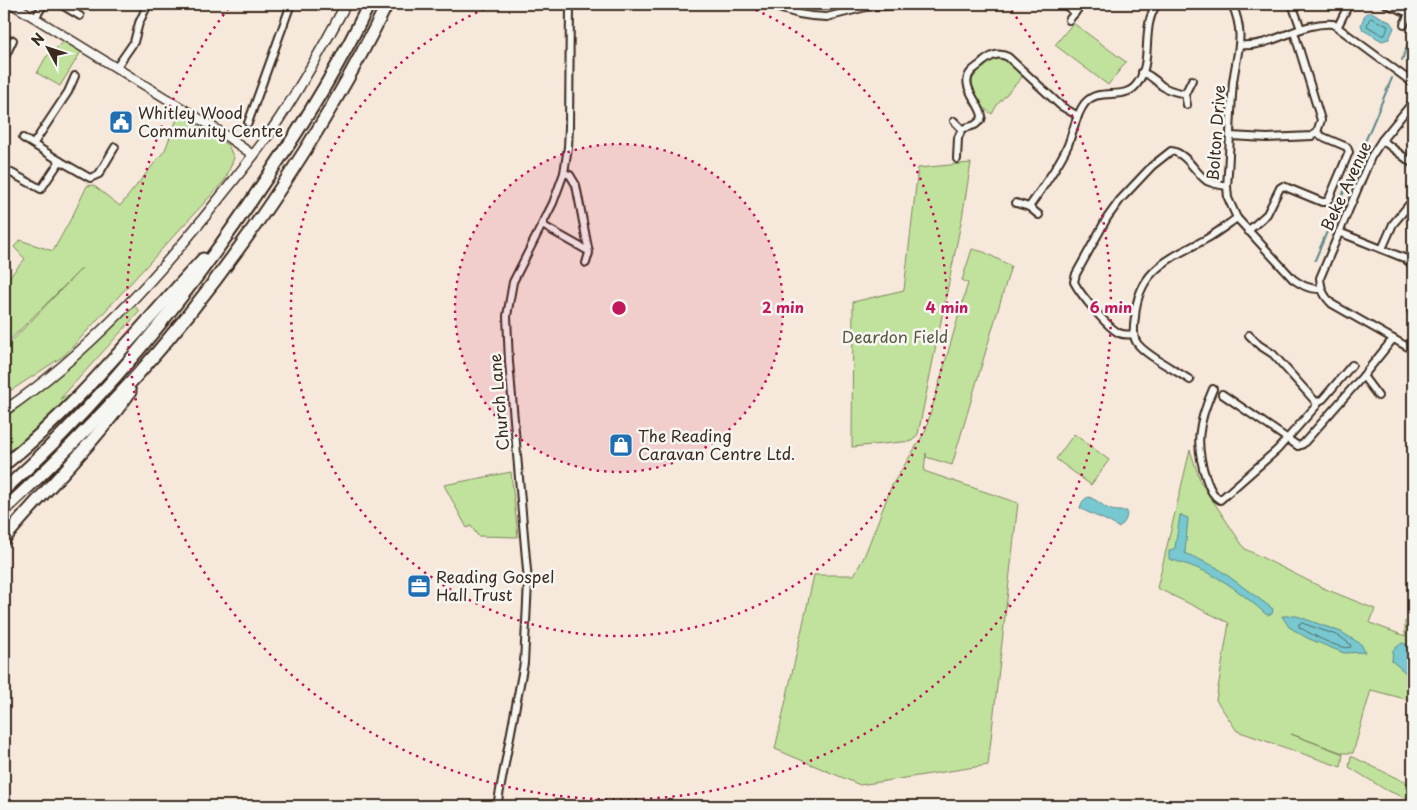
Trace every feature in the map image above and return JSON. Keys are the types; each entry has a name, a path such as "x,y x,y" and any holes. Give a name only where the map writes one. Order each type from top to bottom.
{"highway":[{"path":"4,490 72,423 148,338 194,281 241,217 289,145 314,105 369,4"},
{"path":"4,510 84,432 131,382 231,257 259,219 338,96 388,4"},
{"path":"4,465 36,438 118,355 241,217"},
{"path":"4,539 62,475 118,408 159,349"}],"main road":[{"path":"4,412 61,368 119,314 182,245 253,156 289,104 346,4"}],"street":[{"path":"12,4 216,129 253,156"},
{"path":"35,18 44,4"},
{"path":"60,4 80,16"},
{"path":"116,68 134,42 139,23 148,4"},
{"path":"248,122 291,4"},
{"name":"Church Lane","path":"497,806 524,663 528,582 509,362 507,316 513,282 542,225 564,173 569,127 570,4"},
{"path":"769,4 788,12 820,17 866,7 920,4"},
{"path":"1064,4 1075,13"},
{"path":"1070,20 1082,4"},
{"path":"1029,207 1056,168 1086,102 1096,94 1124,94 1136,85 1142,72 1148,27 1155,4"},
{"name":"Bolton Drive","path":"1232,4 1238,22 1240,45 1233,82 1227,186 1228,198 1237,218 1293,279 1303,287 1321,289"},
{"path":"1230,136 1267,138 1312,136 1318,132 1321,120 1297,31 1292,4"},
{"path":"1338,26 1349,4"},
{"path":"1386,4 1409,13"},
{"path":"1404,25 1412,4"},
{"path":"1240,45 1248,46 1272,40 1326,23 1338,26 1413,83"},
{"path":"4,59 14,40"},
{"path":"957,159 958,138 962,129 975,125 981,120 982,116 968,85 968,76 971,71 990,57 1001,54 1008,57 1061,106 1078,116"},
{"path":"1142,72 1153,77 1162,86 1185,94"},
{"path":"34,144 68,92 75,76"},
{"path":"1187,104 1185,94 1192,80"},
{"name":"Beke Avenue","path":"1321,289 1320,278 1371,157 1382,140 1413,102"},
{"path":"954,121 962,129"},
{"path":"1248,231 1267,214 1280,188 1284,186 1322,202 1326,202 1329,199 1350,152 1348,147 1321,136 1318,132"},
{"path":"23,138 90,178 99,174 115,147"},
{"path":"1382,140 1413,164"},
{"path":"1134,334 1127,335 1116,331 1080,294 1074,282 1076,274 1106,218 1134,184 1171,150 1190,163 1207,181 1227,186"},
{"path":"4,169 41,189 60,161"},
{"path":"564,173 570,175 576,185 588,251 586,264"},
{"path":"1382,249 1393,224 1413,200"},
{"path":"1016,203 1029,207 1039,215"},
{"path":"1190,380 1137,343 1134,334 1138,295 1153,271 1168,259 1210,237 1237,218"},
{"path":"542,225 588,251"},
{"path":"1339,232 1404,258 1413,266"},
{"path":"1321,289 1325,298 1332,304 1413,350"},
{"path":"1249,335 1272,354 1316,403"},
{"path":"1222,394 1298,446 1303,444 1393,339"},
{"path":"1213,389 1202,416 1200,450 1201,464 1210,490 1220,500 1287,440 1315,408 1316,403 1322,399 1352,365"},
{"path":"1363,376 1378,396"}],"green space":[{"path":"1073,23 1126,62 1108,85 1055,45"},
{"path":"66,40 82,50 60,86 37,73 46,57"},
{"path":"998,59 1005,60 1023,76 997,105 992,114 978,100 972,80 983,67"},
{"path":"179,114 228,145 234,158 225,180 65,355 4,395 4,347 82,268 4,346 4,283 25,259 14,247 20,240 53,251 87,186 93,185 120,206 165,150"},
{"name":"Deardon Field","path":"971,163 962,218 918,434 912,441 852,447 853,302 904,290 918,168"},
{"path":"972,249 984,252 1011,266 952,465 926,457 926,453 924,471 1018,503 988,765 860,785 775,749 814,575 854,575 864,557 892,485 925,432 968,283 962,280"},
{"path":"134,306 140,311 60,399 76,391 4,459 4,418 55,378"},
{"path":"1074,434 1109,460 1091,485 1056,459"},
{"path":"1190,450 1201,483 1245,549 1323,588 1375,609 1370,623 1405,636 1405,621 1413,623 1413,701 1371,690 1353,753 1343,753 1291,734 1343,754 1341,767 1237,731 1216,700 1229,623 1157,588"},
{"path":"511,472 518,537 478,536 471,526 467,528 444,485"},
{"path":"1351,756 1413,786 1413,801 1386,790 1349,767"}],"water":[{"path":"1371,12 1392,23 1394,28 1389,39 1382,41 1363,30 1361,25 1365,14"},
{"path":"1089,497 1109,509 1127,511 1123,524 1119,528 1080,508 1083,501"},
{"path":"1180,515 1188,518 1185,553 1216,567 1273,609 1272,614 1267,615 1243,595 1209,573 1169,559 1169,551 1175,548"},
{"path":"1282,616 1297,616 1341,632 1361,644 1365,652 1344,653 1307,638 1289,627"},
{"path":"1402,643 1413,646 1413,677 1392,661 1393,650"}],"waterway":[{"path":"1402,60 1413,30"},
{"path":"1315,260 1392,78"}],"place":[{"name":"Whitley Wood Community Centre","path":"121,122"},
{"name":"The Reading Caravan Centre Ltd.","path":"621,445"},
{"name":"Reading Gospel Hall Trust","path":"419,586"}]}
